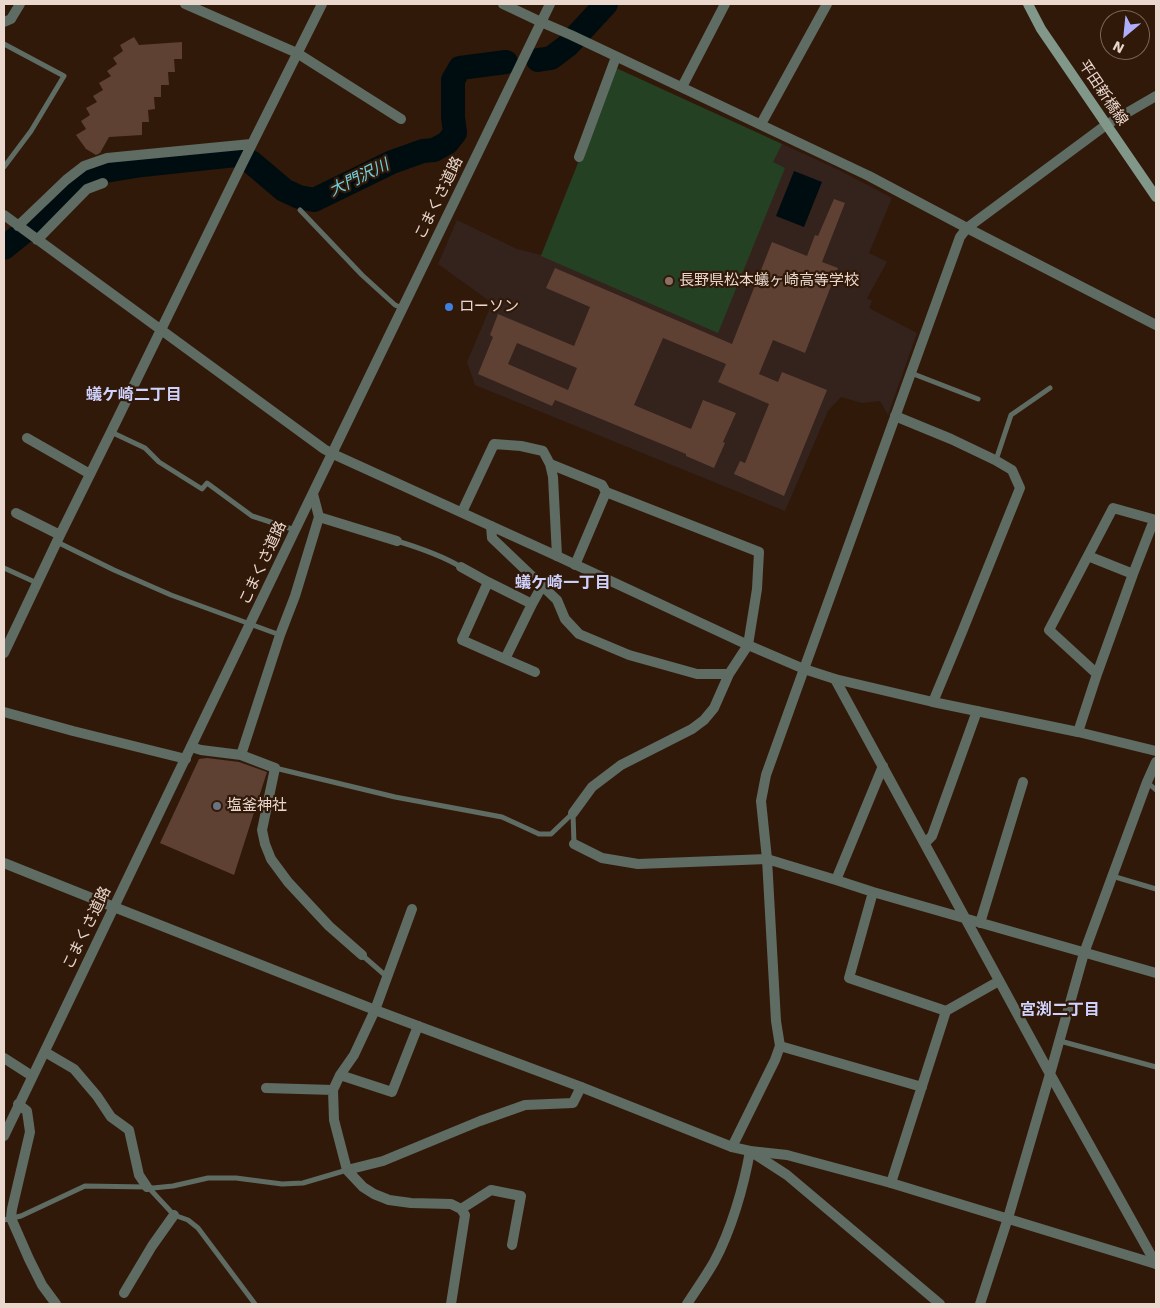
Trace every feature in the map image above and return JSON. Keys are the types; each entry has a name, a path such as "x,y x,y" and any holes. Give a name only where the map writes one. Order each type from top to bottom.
{"main road":[{"name":"平田新橋線","path":"1028,4 1041,29 1156,197"}],"street":[{"path":"4,22 11,19 20,4"},
{"path":"185,4 297,53 401,119"},
{"path":"4,653 58,538 322,4"},
{"path":"503,4 869,176 1156,325"},
{"name":"こまくさ道路","path":"4,1136 550,4"},
{"path":"682,87 726,4"},
{"path":"761,124 827,4"},
{"path":"579,157 616,56"},
{"path":"732,1148 780,1046 776,1021 767,859 761,801 766,775 960,237 967,228 1106,125 1156,96"},
{"path":"19,227 66,180 84,166 107,158 249,149"},
{"path":"35,239 87,189 103,183"},
{"path":"4,215 324,450 804,669 835,679 933,702 1078,732 1156,751"},
{"path":"895,416 996,460 1012,470 1020,488 933,702"},
{"path":"27,438 90,474"},
{"path":"462,512 494,444 521,446 543,451 550,464 553,477 557,556"},
{"path":"550,464 602,485 606,492 759,552 757,589 748,645 729,674 714,708 704,720 692,729 621,765 592,787 573,813"},
{"path":"576,565 606,492"},
{"path":"241,755 280,635 295,596 319,517 313,494"},
{"path":"1078,732 1133,574 1155,520 1114,508 1049,630 1097,674"},
{"path":"16,514 58,538"},
{"path":"319,517 397,541"},
{"path":"491,526 492,538 558,600 565,619 579,634 629,655 697,674 729,674"},
{"path":"1088,556 1133,574"},
{"path":"461,567 532,604"},
{"path":"488,582 462,640 535,672"},
{"path":"505,659 542,586"},
{"path":"835,679 1050,1074 1156,1264"},
{"path":"925,843 932,836 977,711"},
{"path":"4,712 73,731 186,758"},
{"path":"191,747 241,755 276,768 262,830 271,858 288,882 329,926 362,955"},
{"path":"980,1304 1008,1218 1084,952 1156,762"},
{"path":"836,880 883,766"},
{"path":"980,923 1024,782"},
{"path":"574,844 602,858 638,864 767,859 967,920 1156,973"},
{"path":"4,862 375,1010 581,1087 732,1148 787,1155 892,1183 1156,1264"},
{"path":"873,892 849,978 946,1011"},
{"path":"412,909 375,1010 354,1055 340,1075 333,1090 334,1120 347,1170 363,1187 389,1200 411,1203 451,1204 461,1209 465,1215 451,1304"},
{"path":"892,1183 946,1011 1000,981"},
{"path":"340,1075 392,1092 418,1026"},
{"path":"780,1046 922,1087"},
{"path":"45,1052 74,1069 97,1096 111,1117 129,1130 139,1175 147,1187"},
{"path":"4,1058 32,1076"},
{"path":"347,1170 383,1160 525,1105 573,1103 581,1087"},
{"path":"266,1088 333,1090"},
{"path":"18,1104 27,1111 30,1132 8,1219 42,1285 56,1304"},
{"path":"687,1304 714,1261 728,1229 746,1176 750,1151"},
{"path":"750,1151 787,1175 940,1304"},
{"path":"461,1209 491,1190 521,1196 512,1245"},
{"path":"124,1293 174,1214"}],"lane":[{"path":"4,44 64,76 31,131 4,167"},
{"path":"300,210 362,275 395,305 403,309"},
{"path":"911,373 978,400"},
{"path":"996,460 1010,415 1050,388"},
{"path":"111,432 144,448 159,462 202,488 207,483 252,516 295,530"},
{"path":"58,538 114,570 146,584 280,635"},
{"path":"397,541 444,557 461,567"},
{"path":"4,568 37,583"},
{"path":"276,768 395,796 502,817 539,834 551,834 573,813"},
{"path":"1147,782 1156,790"},
{"path":"573,813 574,844"},
{"path":"1112,876 1156,889"},
{"path":"362,955 386,976"},
{"path":"1060,1041 1156,1067"},
{"path":"8,1219 21,1216 85,1186 153,1188 173,1186 208,1178 236,1178 282,1184 303,1183 347,1170"},
{"path":"147,1187 174,1214 188,1220 198,1228 255,1304"}],"shaded area":[{"name":"長野県松本蟻ヶ崎高等学校","path":"616,68 839,170 892,198 869,253 887,262 867,298 872,301 869,308 917,333 888,415 880,401 862,403 841,397 828,411 785,511 475,385 467,362 492,303 438,264 457,220 517,249 541,255"},
{"path":"794,171 822,182 804,227 776,216"}],"green space":[{"path":"616,68 782,144 773,162 785,168 718,333 541,256"}],"building":[{"path":"134,37 139,45 182,42 182,59 174,59 175,72 168,72 169,85 161,85 161,97 154,97 155,109 148,110 149,122 142,122 142,135 109,137 100,153 96,155 86,149 76,135 86,129 81,121 90,115 86,108 97,102 93,96 103,90 99,83 111,76 107,71 117,64 113,58 123,51 120,45"},
{"path":"834,199 845,203 822,262 838,268 805,353 773,340 759,374 778,382 782,372 827,390 784,496 734,474 740,461 745,463 769,404 718,382 726,364 663,338 634,405 691,429 703,400 736,413 714,468 686,456 686,454 555,400 552,406 478,374 493,337 490,335 498,314 574,346 590,307 546,288 555,268 732,344 772,242 807,256 815,235 818,236","holes":["517,343 577,368 568,390 508,364"]},
{"name":"塩釜神社","path":"207,758 239,762 267,772 234,875 160,843 199,759"}],"waterway":[{"name":"大門沢川","path":"538,60 551,58 567,46 606,4"},
{"name":"大門沢川","path":"4,248 83,180 105,171 142,165 236,155 251,162 284,190 299,197 314,200 392,162 423,151 434,150 447,143 455,133 453,80 460,68 506,62"}],"place":[{"name":"長野県松本蟻ヶ崎高等学校","path":"669,281"},
{"name":"ローソン","path":"449,307"},
{"name":"塩釜神社","path":"217,806"}],"district":[{"name":"蟻ケ崎二丁目","path":"134,395"},
{"name":"蟻ケ崎一丁目","path":"563,583"},
{"name":"宮渕二丁目","path":"1060,1010"}]}
